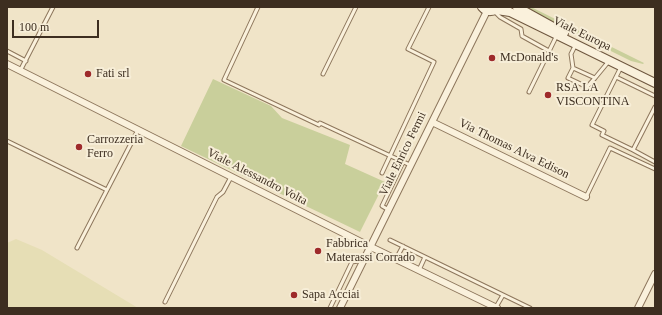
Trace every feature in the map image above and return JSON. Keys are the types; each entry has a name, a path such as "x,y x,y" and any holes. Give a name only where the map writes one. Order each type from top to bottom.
{"main road":[{"name":"Viale Europa","path":"517,7 557,29 655,77"},
{"name":"Viale Europa","path":"492,9 510,12 655,83"}],"street":[{"name":"Viale Enrico Fermi","path":"340,308 432,122 492,9"},
{"name":"Viale Alessandro Volta","path":"7,64 370,247 497,308"},
{"name":"Via Thomas Alva Edison","path":"432,122 586,197"},
{"path":"638,308 655,274"}],"lane":[{"path":"20,71 53,7"},
{"path":"258,7 224,80 319,125 320,123 410,166"},
{"path":"323,74 356,7"},
{"path":"382,173 434,62 408,49 428,7"},
{"path":"492,9 500,17 521,29 522,36 549,51"},
{"path":"529,92 557,35"},
{"path":"576,44 571,54 573,68 568,78 587,87 610,60"},
{"path":"7,51 26,60"},
{"path":"622,66 592,125 604,131 602,135 655,162"},
{"path":"573,68 595,78"},
{"path":"616,77 655,96"},
{"path":"633,150 655,107"},
{"path":"77,248 138,130"},
{"path":"7,141 107,190"},
{"path":"586,197 610,148 655,169"},
{"path":"389,210 382,206 403,162"},
{"path":"165,302 217,197 223,192 231,177"},
{"path":"390,240 530,308"},
{"path":"396,259 403,246"},
{"path":"419,270 425,257"},
{"path":"330,308 352,262 364,259"},
{"path":"497,308 502,295"}],"shaded area":[{"path":"16,239 42,250 138,308 7,308 7,243"}],"green space":[{"path":"522,7 531,7 644,63 631,61"},
{"path":"213,79 271,106 282,118 350,145 345,164 385,182 360,232 181,146"}],"place":[{"name":"McDonald's","path":"492,58"},
{"name":"Fati srl","path":"88,74"},
{"name":"RSA LA VISCONTINA","path":"548,95"},
{"name":"Carrozzeria Ferro","path":"79,147"},
{"name":"Fabbrica Materassi Corrado","path":"318,251"},
{"name":"Sapa Acciai","path":"294,295"}]}
